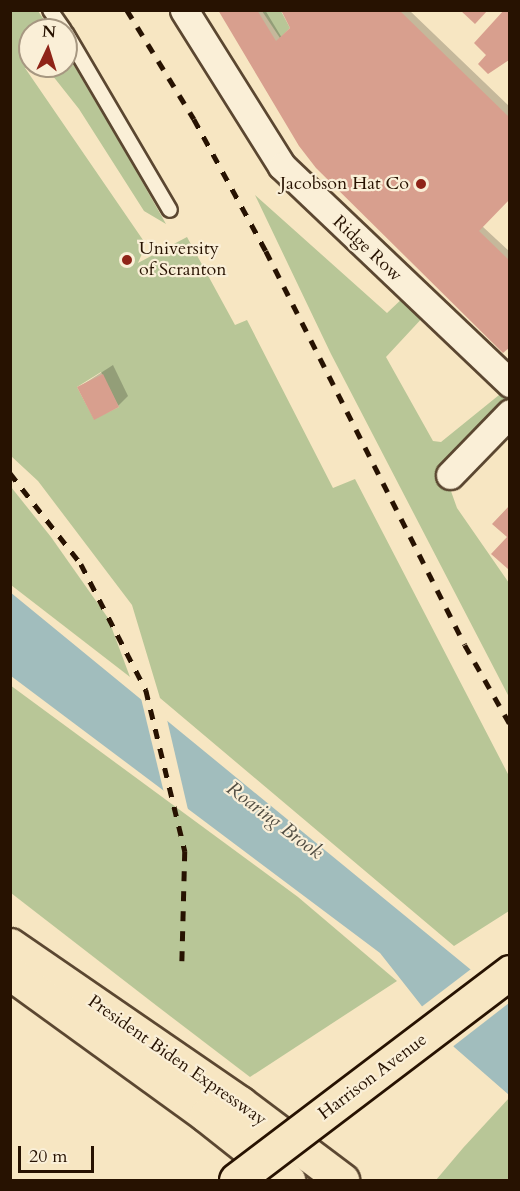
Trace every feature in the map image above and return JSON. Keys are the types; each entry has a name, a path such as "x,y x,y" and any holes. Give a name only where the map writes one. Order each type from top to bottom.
{"main road":[{"name":"President Biden Expressway","path":"10,945 240,1103 342,1180"},
{"name":"Harrison Avenue","path":"236,1180 510,972"},
{"name":"President Biden Expressway","path":"10,973 206,1115 288,1180"}],"street":[{"name":"Ridge Row","path":"184,10 288,173 510,383"},
{"path":"450,475 510,413"}],"lane":[{"path":"78,53 170,210"}],"green space":[{"path":"11,11 38,11 43,18 18,18 18,78 32,78 143,240 144,249 138,263 187,237 235,325 247,320 333,488 355,479 509,776 509,911 454,946 160,698 132,605 38,481 11,456","holes":["101,372 119,407 94,419 77,387"]},
{"path":"262,11 281,11 290,28 280,38"},
{"path":"78,72 166,224 144,211 79,109 54,78 78,78"},
{"path":"255,195 387,313 405,296 425,315 386,357 433,441 441,442 504,391 509,396 442,466 457,508 509,583 509,697 331,354"},
{"path":"11,487 51,537 108,618 130,677 11,585"},
{"path":"10,685 298,897 397,981 250,1077 157,1006 11,893"},
{"path":"509,1098 509,1180 436,1180 463,1148"}],"water":[{"name":"Roaring Brook","path":"10,592 509,1001 509,1095 454,1047 380,953 11,676"}],"pier":[{"path":"139,690 165,711 189,814 165,797"},
{"path":"475,966 510,997 509,1003 451,1048 420,1008"}],"building":[{"name":"Jacobson Hat Co","path":"218,10 257,10 276,41 290,28 281,10 399,10 510,118 510,199 479,231 510,261 510,347 503,353 316,168 299,146"},
{"path":"460,10 488,10 475,24"},
{"path":"504,10 510,10 509,60 488,74 478,64 486,55 474,43"},
{"path":"103,374 119,407 94,420 77,387"},
{"path":"510,505 510,567 508,569 491,554 507,537 492,524"}],"railway":[{"path":"127,10 194,119 266,251 465,645 510,724"},
{"path":"10,473 81,564 146,690 185,851 182,968"}],"place":[{"name":"Jacobson Hat Co","path":"421,184"},
{"name":"University of Scranton","path":"127,260"}]}
